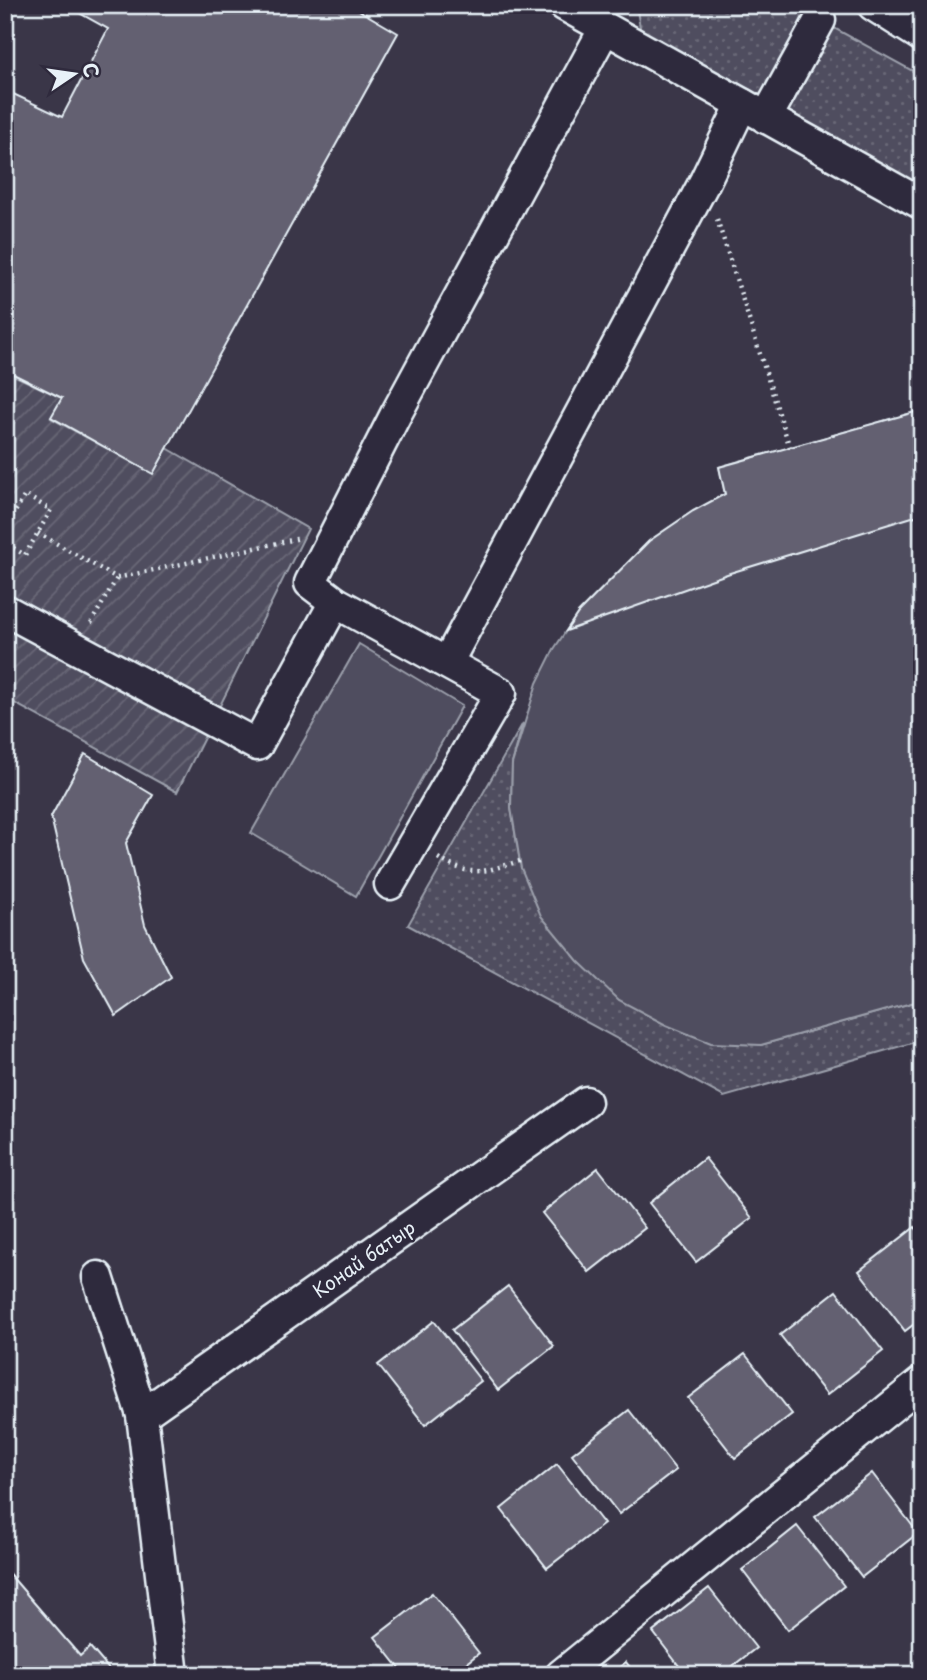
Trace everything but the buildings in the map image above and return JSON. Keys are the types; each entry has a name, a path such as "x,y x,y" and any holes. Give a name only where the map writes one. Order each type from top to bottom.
{"street":[{"path":"564,5 922,204"},
{"path":"873,5 922,36"},
{"path":"447,663 705,181 820,20"},
{"path":"390,884 501,693 335,602 310,583 396,414 605,28"},
{"path":"5,610 257,745 335,602"},
{"name":"Конай батыр","path":"142,1415 586,1102"},
{"path":"98,1277 142,1415 173,1675"},
{"path":"561,1675 922,1382"}],"path":[{"path":"705,181 790,448"},
{"path":"5,529 25,495 51,510 25,555 5,543"},
{"path":"5,514 12,518"},
{"path":"38,533 117,578 338,528"},
{"path":"77,648 117,578"},
{"path":"413,844 467,872 478,872 520,861"}],"shaded area":[{"path":"636,5 792,5 922,76 922,189 641,33"},
{"path":"5,371 62,398 51,418 152,473 167,448 308,529 177,792 5,698"},
{"path":"922,410 922,1000 761,1045 711,1043 666,1025 619,1000 578,961 541,916 521,868 511,808 512,764 537,683 554,649 578,613 649,541 693,511 725,494 719,467"},
{"path":"359,644 462,706 356,896 251,833"},
{"path":"523,723 512,764 511,808 521,868 761,1045 922,1000 922,1040 724,1097 408,925"}]}
